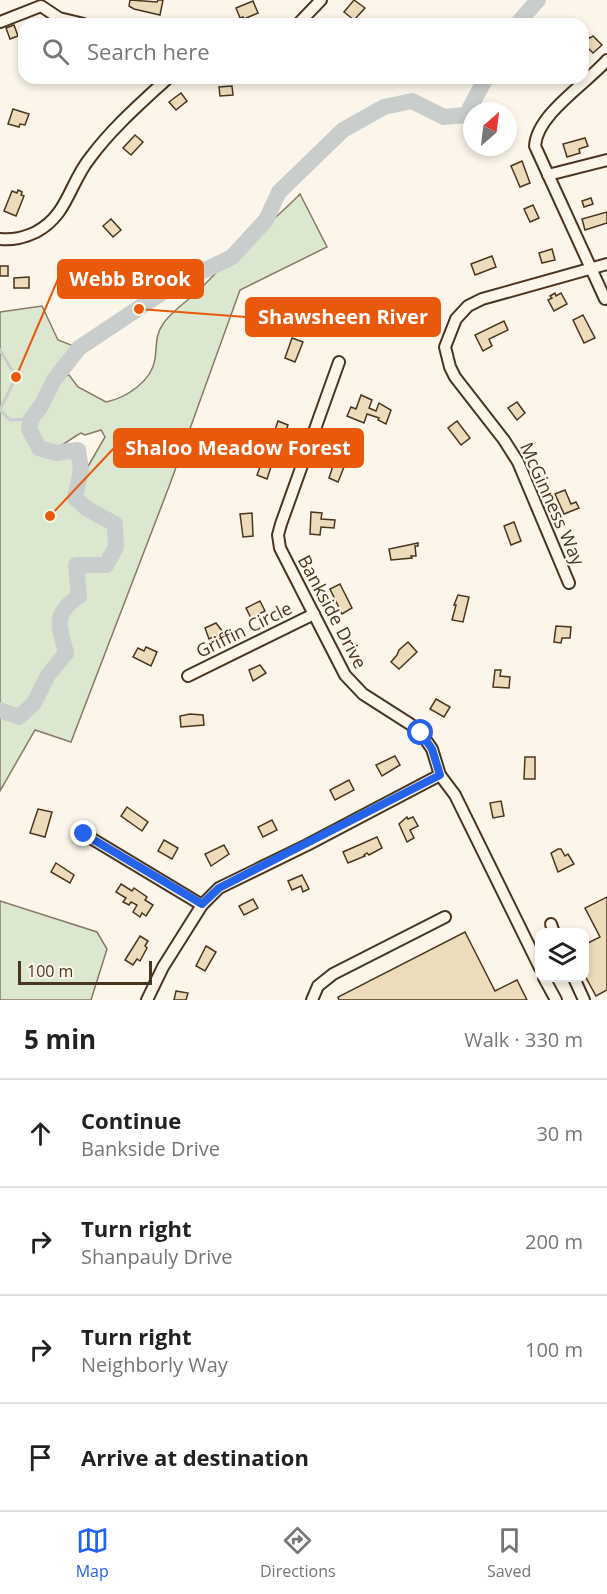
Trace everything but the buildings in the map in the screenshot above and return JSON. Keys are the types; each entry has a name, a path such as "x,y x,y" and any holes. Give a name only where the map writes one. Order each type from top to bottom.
{"street":[{"path":"304,18 321,0"},
{"path":"0,22 39,3 60,18"},
{"path":"589,79 607,60"},
{"path":"0,239 16,240 27,236 54,219 89,159 134,109 161,84"},
{"path":"584,84 551,113 538,131 535,146 605,300"},
{"path":"548,176 607,160"},
{"path":"592,268 607,264"},
{"name":"McGinness Way","path":"569,583 518,462 504,440 455,377 445,347 456,319 474,302 592,268"},
{"name":"Bankside Drive","path":"339,362 280,524 278,535 284,556 352,685 421,733 432,749 440,775 455,795 535,958"},
{"name":"Griffin Circle","path":"188,676 314,614"},
{"path":"147,1000 163,967 202,904 219,888 440,775"},
{"path":"84,834 202,904"},
{"path":"312,1000 318,986 333,974 445,917"},
{"path":"546,982 556,1000"},
{"path":"576,982 584,1000"}],"green space":[{"path":"300,194 327,247 240,290 170,484 71,742 35,730 0,791 0,312 42,306 58,340 79,348 54,380 41,406 31,419 29,429 39,448 56,453 78,450 81,470 79,482 105,437 101,430 85,435 81,433 60,446 46,449 32,429 33,420 51,401 61,379 69,375 78,387 106,402 122,397 137,387 153,367 160,328 167,319"},
{"path":"0,901 97,932 107,949 91,1000 0,1000"}],"waterway":[{"path":"522,18 538,0"},
{"path":"0,710 19,717 34,703 48,675 66,653 60,621 65,609 79,596 76,565 106,565 116,547 115,524 86,508 75,498 81,470 78,450 56,453 39,448 29,429 31,419 41,406 54,380 79,348 172,286 232,257 266,220 279,192 343,130 384,107 412,101 444,117 466,115 483,84"},
{"path":"0,350 16,377 0,410 10,420 31,419"}],"place":[{"name":"Shawsheen River","path":"139,309"},
{"name":"Webb Brook","path":"16,377"},
{"name":"Shaloo Meadow Forest","path":"50,516"}],"route":[{"path":"84,834 202,904 219,888 440,775 432,749 421,733"}]}
